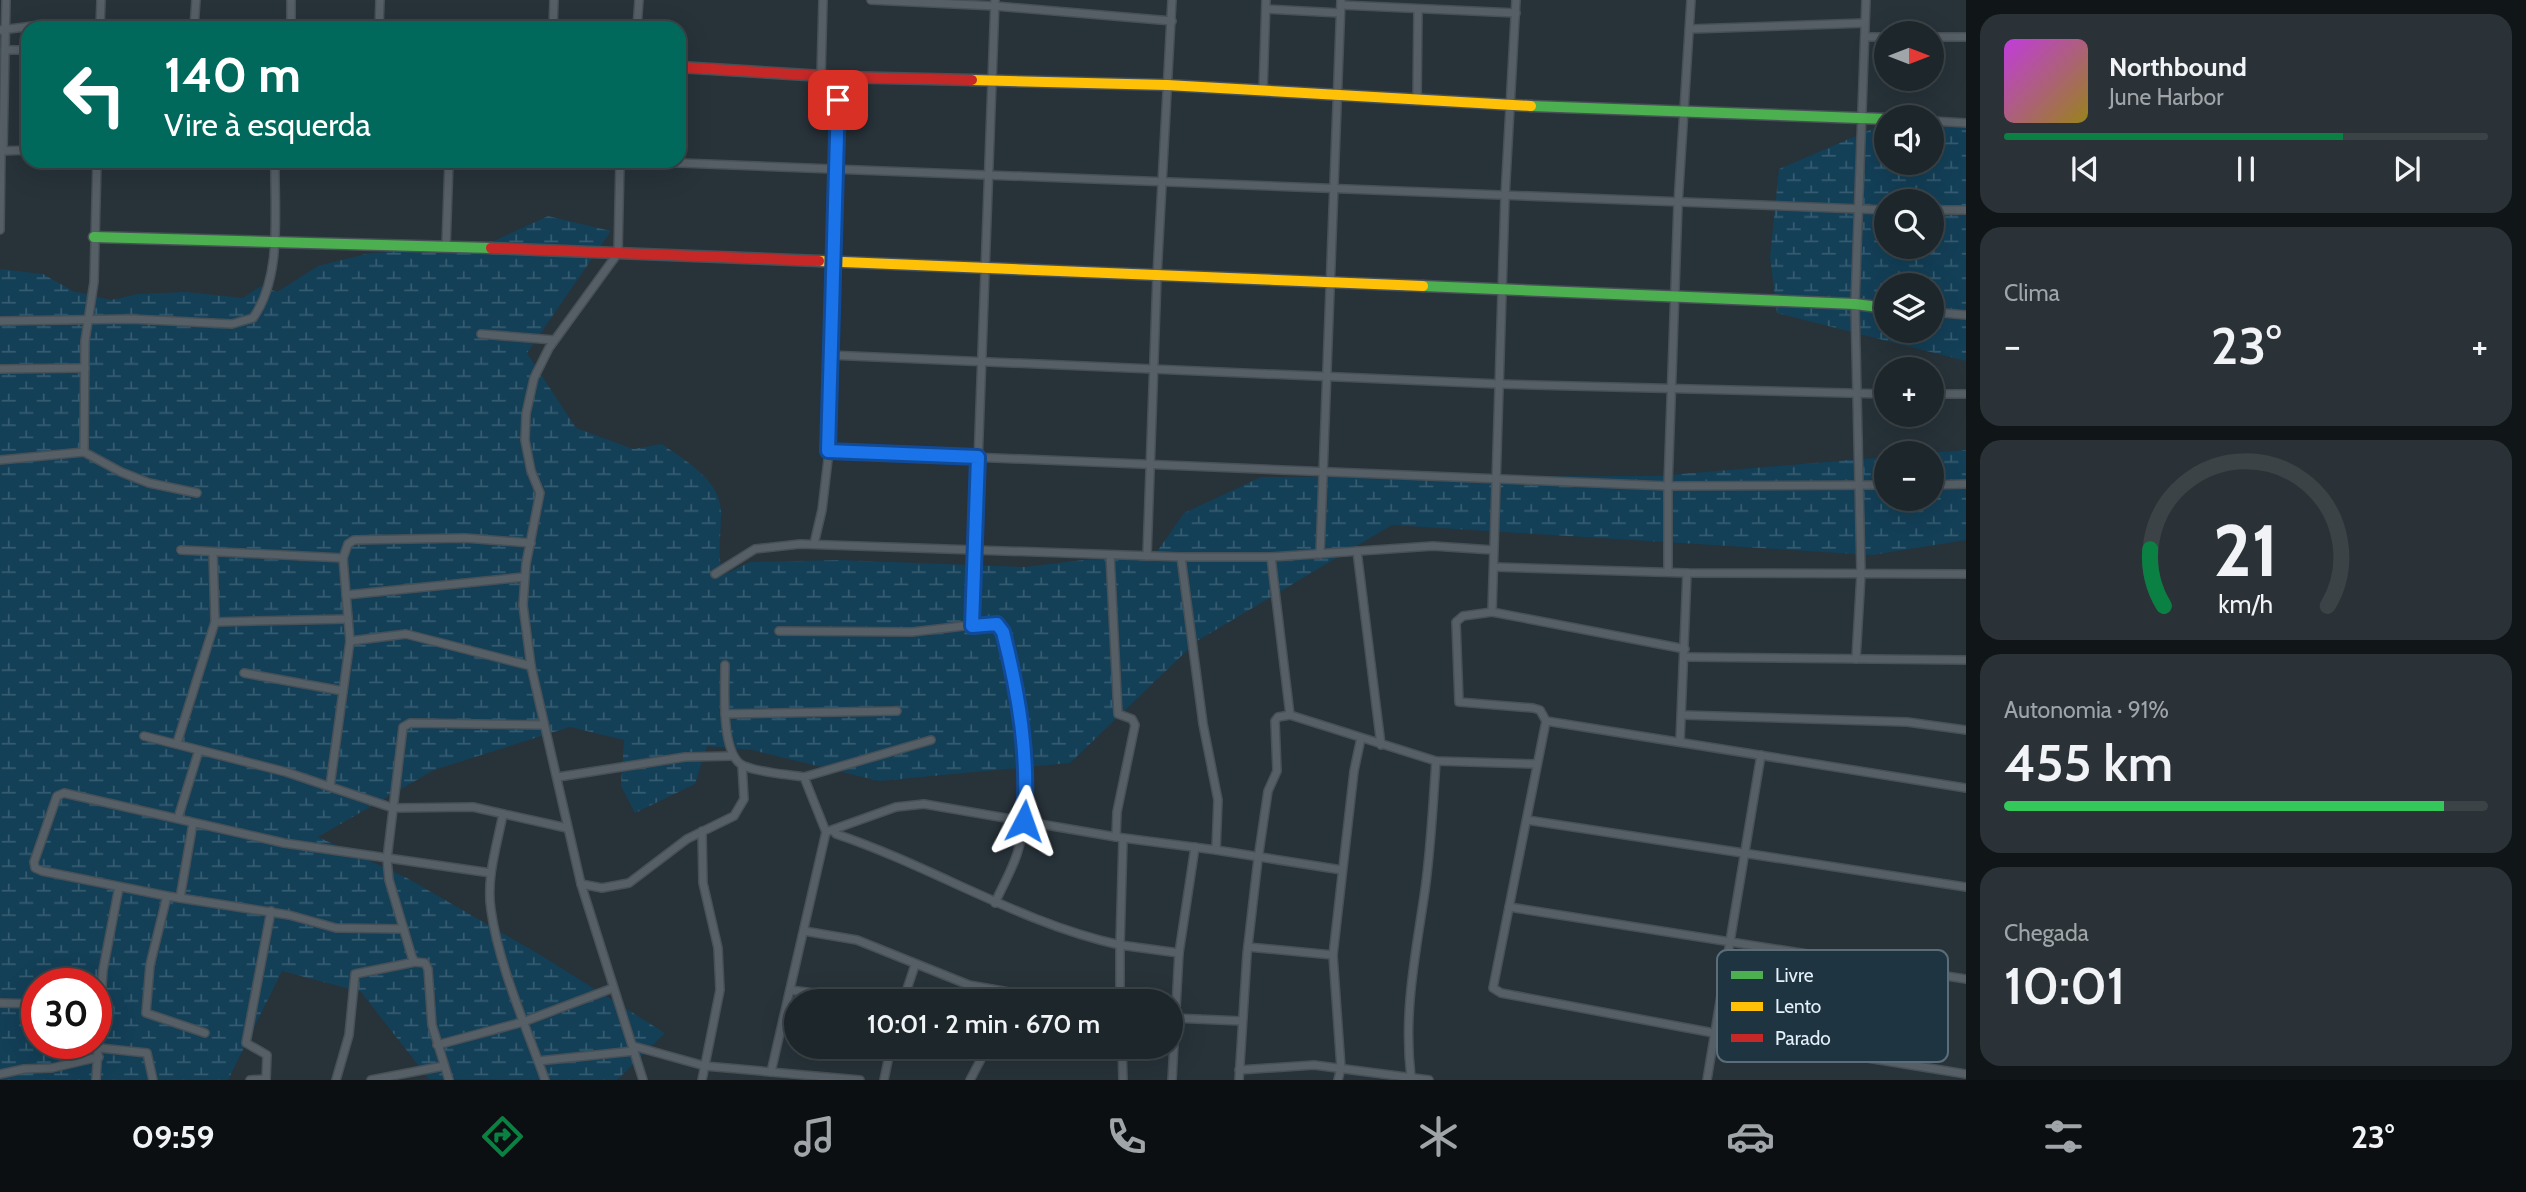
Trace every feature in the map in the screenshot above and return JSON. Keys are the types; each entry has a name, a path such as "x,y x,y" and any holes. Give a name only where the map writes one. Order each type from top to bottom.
{"street":[{"path":"0,230 5,50 2,30 6,0"},
{"path":"101,0 102,21"},
{"path":"194,21 195,0"},
{"path":"291,0 291,21"},
{"path":"379,21 380,0"},
{"path":"553,21 554,0"},
{"path":"638,21 639,0"},
{"path":"821,76 823,0"},
{"path":"871,0 995,3 1172,21"},
{"path":"1147,556 1157,276 1172,0"},
{"path":"1263,91 1266,0"},
{"path":"1492,612 1505,197 1516,0"},
{"path":"1668,572 1668,486 1678,204 1691,0"},
{"path":"1856,659 1861,574 1855,304 1866,0"},
{"path":"1320,554 1341,2 1418,9 1516,13"},
{"path":"972,626 995,3"},
{"path":"1266,9 1340,13"},
{"path":"1418,9 1418,101"},
{"path":"1690,29 1865,23"},
{"path":"2,30 21,28"},
{"path":"1865,37 1874,37"},
{"path":"1944,37 1966,37"},
{"path":"5,50 21,50"},
{"path":"686,67 839,77 1167,85 1418,101 1874,118"},
{"path":"814,544 822,510 828,451 839,77"},
{"path":"1944,122 1966,123"},
{"path":"1,150 21,150"},
{"path":"686,163 1874,210"},
{"path":"83,452 85,368 94,282 97,168"},
{"path":"0,321 89,319 232,324 253,318 267,293 274,241 275,168"},
{"path":"446,247 449,168"},
{"path":"620,168 618,253 554,340 534,378 526,414 527,451 540,493 524,577 523,605 531,666 581,884 643,1080"},
{"path":"1944,210 1966,210"},
{"path":"94,237 618,253 1874,306"},
{"path":"1944,313 1966,315"},
{"path":"481,334 554,340"},
{"path":"829,355 1499,384 1874,394"},
{"path":"0,369 85,368"},
{"path":"1944,394 1966,394"},
{"path":"828,451 1668,486 1874,485"},
{"path":"0,460 83,452 149,483 197,493"},
{"path":"1944,485 1966,484"},
{"path":"330,786 350,641 343,558 348,544 354,540 465,538 531,543"},
{"path":"715,574 755,549 814,544 1181,557 1271,557 1433,546 1493,550"},
{"path":"181,550 343,558"},
{"path":"1357,551 1381,745"},
{"path":"177,743 215,622 212,552"},
{"path":"1110,555 1118,714 1132,719 1135,725 1117,812 1120,838 1120,989"},
{"path":"1181,557 1203,724 1218,800 1216,850"},
{"path":"1271,557 1290,715"},
{"path":"1494,567 1687,573 1966,574"},
{"path":"1680,741 1687,573"},
{"path":"345,595 524,577"},
{"path":"1717,1033 1496,992 1493,989 1493,976 1546,721 1540,710 1533,708 1459,702 1456,622 1463,616 1492,612 1685,653 1966,660"},
{"path":"215,622 348,619"},
{"path":"779,631 912,632 997,624 1003,632 1020,703 1027,772 1024,821 1017,854 995,903"},
{"path":"350,641 406,634 531,666"},
{"path":"725,666 725,714 733,756 742,765 804,777 931,740"},
{"path":"244,674 344,691"},
{"path":"725,714 897,711"},
{"path":"1238,1080 1258,859 1268,791 1277,771 1275,721 1278,717 1290,715 1436,761 1536,764"},
{"path":"1683,715 1907,722 1966,730"},
{"path":"1546,721 1966,788"},
{"path":"415,962 389,880 387,859 405,723 544,725"},
{"path":"144,736 330,786 393,808 460,805 567,828"},
{"path":"1338,1080 1341,1068 1333,955 1361,738"},
{"path":"178,818 199,750"},
{"path":"1727,950 1760,755"},
{"path":"558,777 685,757 733,756"},
{"path":"1411,1077 1408,1051 1409,986 1428,864 1436,761"},
{"path":"581,884 602,888 629,883 702,831 726,821 740,809 744,799 742,765"},
{"path":"790,989 829,831 804,777"},
{"path":"404,929 336,928 271,911 167,896 35,868 57,796 64,793 284,844 491,873"},
{"path":"829,831 863,817 915,804 1120,838 1342,870"},
{"path":"503,814 491,873 491,911 523,1022 545,1080"},
{"path":"1527,820 1966,887"},
{"path":"180,898 193,823"},
{"path":"702,831 703,883 720,968 716,1013 702,1080"},
{"path":"829,831 896,855 995,903 1058,929 1120,945 1179,953"},
{"path":"1176,989 1195,847"},
{"path":"103,968 120,887"},
{"path":"167,896 150,965 146,1013 205,1033"},
{"path":"1509,908 1779,950"},
{"path":"250,1080 266,1079 267,1055 246,1043 271,911"},
{"path":"804,931 840,935 969,985 992,989"},
{"path":"1248,947 1333,955"},
{"path":"336,1080 349,1035 355,974 415,962 425,963 428,969 429,1010 449,1080"},
{"path":"906,989 915,965"},
{"path":"1948,976 1966,979"},
{"path":"437,1045 523,1022 613,988"},
{"path":"0,1003 21,1004"},
{"path":"1707,1080 1717,1014"},
{"path":"771,1072 784,1016"},
{"path":"1183,1018 1242,1021"},
{"path":"112,1049 147,1053 153,1080"},
{"path":"538,1061 634,1049 705,1066 860,1080"},
{"path":"0,1074 24,1069 52,1068 90,1059"},
{"path":"96,1080 99,1059"},
{"path":"884,1080 888,1059"},
{"path":"970,1080 981,1059"},
{"path":"1122,1059 1123,1080"},
{"path":"1172,1059 1172,1080"},
{"path":"1892,1062 1966,1074"},
{"path":"1239,1070 1293,1064 1430,1080"},
{"path":"371,1080 444,1066"}],"green space":[{"path":"1944,118 1966,124 1966,361 1895,343 1944,343 1944,273 1874,273 1874,338 1777,313 1770,257 1779,169 1874,128 1874,175 1944,175"},
{"path":"548,216 611,231 527,353 576,428 633,449 662,444 692,465 710,483 720,504 723,575 750,562 839,560 1024,567 1126,555 1154,556 1184,513 1261,477 1657,476 1874,458 1874,511 1944,511 1944,452 1966,450 1966,540 1872,555 1392,525 1197,641 1070,763 879,781 752,750 707,746 695,784 635,813 621,786 624,740 570,727 434,770 318,837 407,878 542,956 665,1033 617,1080 429,1079 361,992 282,971 228,1080 0,1080 0,269 43,274 73,291 111,300 138,294 187,292 243,298 261,286 277,292 318,266 370,253 479,248"}],"traffic: fast":[{"path":"1531,106 1874,119"},
{"path":"94,237 491,248"},
{"path":"1423,286 1874,306"}],"traffic: slow":[{"path":"972,80 1167,85 1531,106"},
{"path":"819,261 1423,286"}],"traffic: jam":[{"path":"686,67 839,77 972,80"},
{"path":"491,248 819,261"}],"route":[{"path":"838,100 828,451 978,457 972,626 997,624 1003,632 1020,703 1027,772 1024,821"}]}
